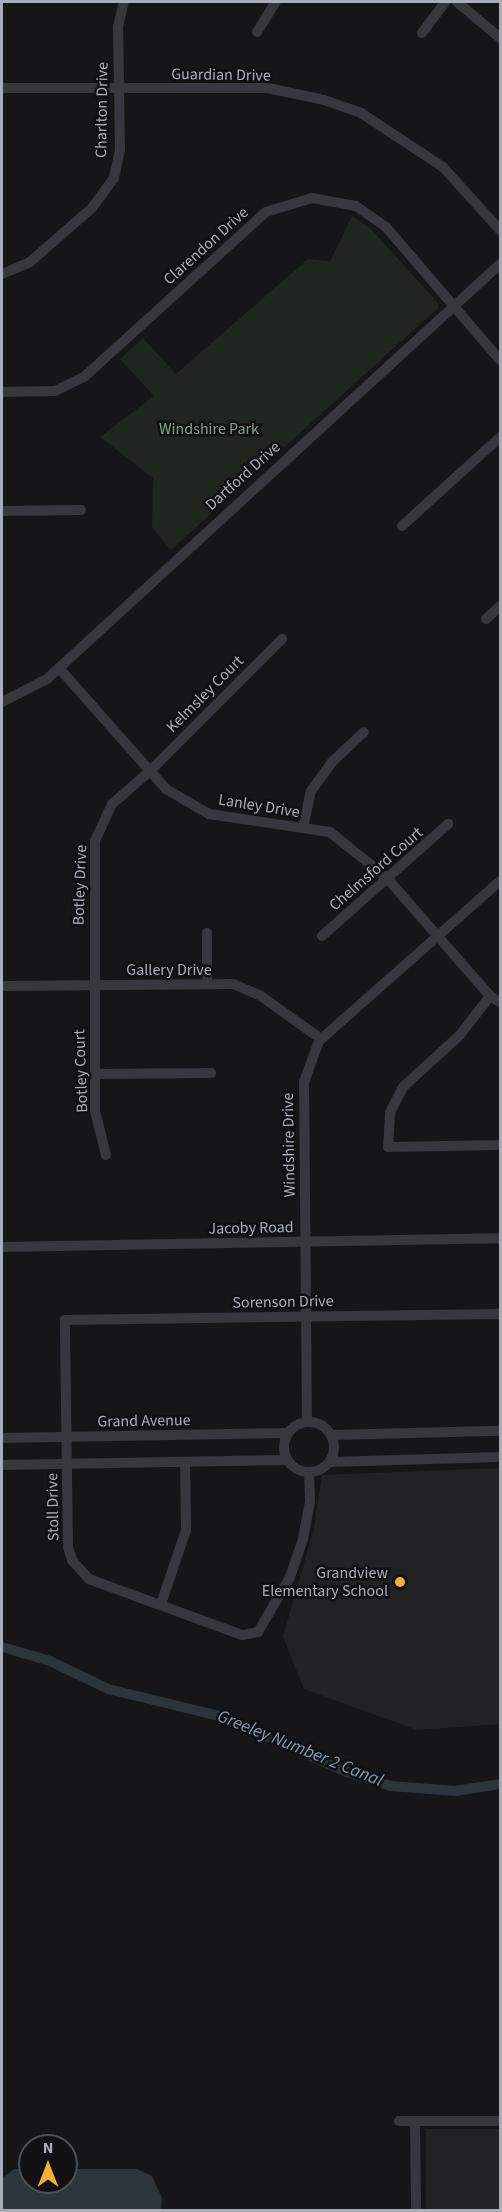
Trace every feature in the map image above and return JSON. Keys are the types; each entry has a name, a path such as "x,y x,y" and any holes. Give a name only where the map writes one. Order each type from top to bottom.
{"street":[{"name":"Charlton Drive","path":"2,274 30,262 92,208 114,178 120,150 118,27 124,2"},
{"path":"257,32 276,2"},
{"path":"422,33 445,2"},
{"path":"457,2 501,38"},
{"name":"Guardian Drive","path":"2,88 268,88 324,100 361,113 443,166 501,230"},
{"name":"Clarendon Drive","path":"2,392 55,391 84,377 267,212 312,198 356,206 386,227 501,360"},
{"name":"Dartford Drive","path":"2,702 47,679 501,264"},
{"path":"402,526 501,437"},
{"path":"2,511 81,510"},
{"path":"486,619 501,606"},
{"name":"Kelmsley Court","path":"150,771 282,639"},
{"name":"Lanley Drive","path":"58,668 166,789 209,814 330,832 386,878 439,935 490,996"},
{"path":"303,828 311,791 331,763 364,732"},
{"name":"Botley Drive","path":"93,986 95,841 112,804 150,771"},
{"name":"Chelmsford Court","path":"322,936 448,824"},
{"name":"Windshire Drive","path":"307,1422 304,1082 321,1039 501,881"},
{"path":"207,933 207,984"},
{"name":"Gallery Drive","path":"2,986 233,984 261,996 321,1039"},
{"name":"Botley Court","path":"93,986 95,1111 106,1155"},
{"path":"501,1002 490,996 460,1035 403,1087 390,1113 388,1147 501,1145"},
{"path":"95,1074 211,1073"},
{"name":"Jacoby Road","path":"2,1247 501,1238"},
{"name":"Sorenson Drive","path":"65,1320 501,1314"},
{"name":"Stoll Drive","path":"65,1320 68,1547 75,1565 89,1580 242,1635 258,1632 290,1577 303,1539 310,1502 309,1472"},
{"path":"307,1422 319,1424 331,1435 334,1451 330,1461 321,1470 309,1472 297,1470 286,1460 284,1450 288,1433 307,1422"},
{"path":"331,1435 501,1431"},
{"name":"Grand Avenue","path":"2,1438 288,1433"},
{"path":"330,1461 501,1457"},
{"path":"2,1465 286,1460"},
{"path":"161,1604 186,1530 185,1462"},
{"path":"399,2121 501,2121"},
{"path":"415,2122 416,2211"}],"shaded area":[{"name":"Grandview Elementary School","path":"500,1468 500,1724 417,1730 304,1689 283,1637 314,1528 322,1475"},
{"path":"426,2129 500,2129 500,2210 426,2210"},
{"path":"14,2169 18,2169 18,2194 78,2194 78,2169 137,2169 152,2176 162,2198 161,2210 2,2210 2,2178"}],"green space":[{"name":"Windshire Park","path":"352,216 371,229 438,303 438,308 171,550 152,527 153,478 100,437 154,396 120,359 143,338 176,374 308,259 330,261"}],"waterway":[{"name":"Greeley Number 2 Canal","path":"2,1647 50,1661 108,1689 220,1716 347,1772 391,1786 455,1791 500,1784"}],"place":[{"name":"Grandview Elementary School","path":"400,1582"}]}
